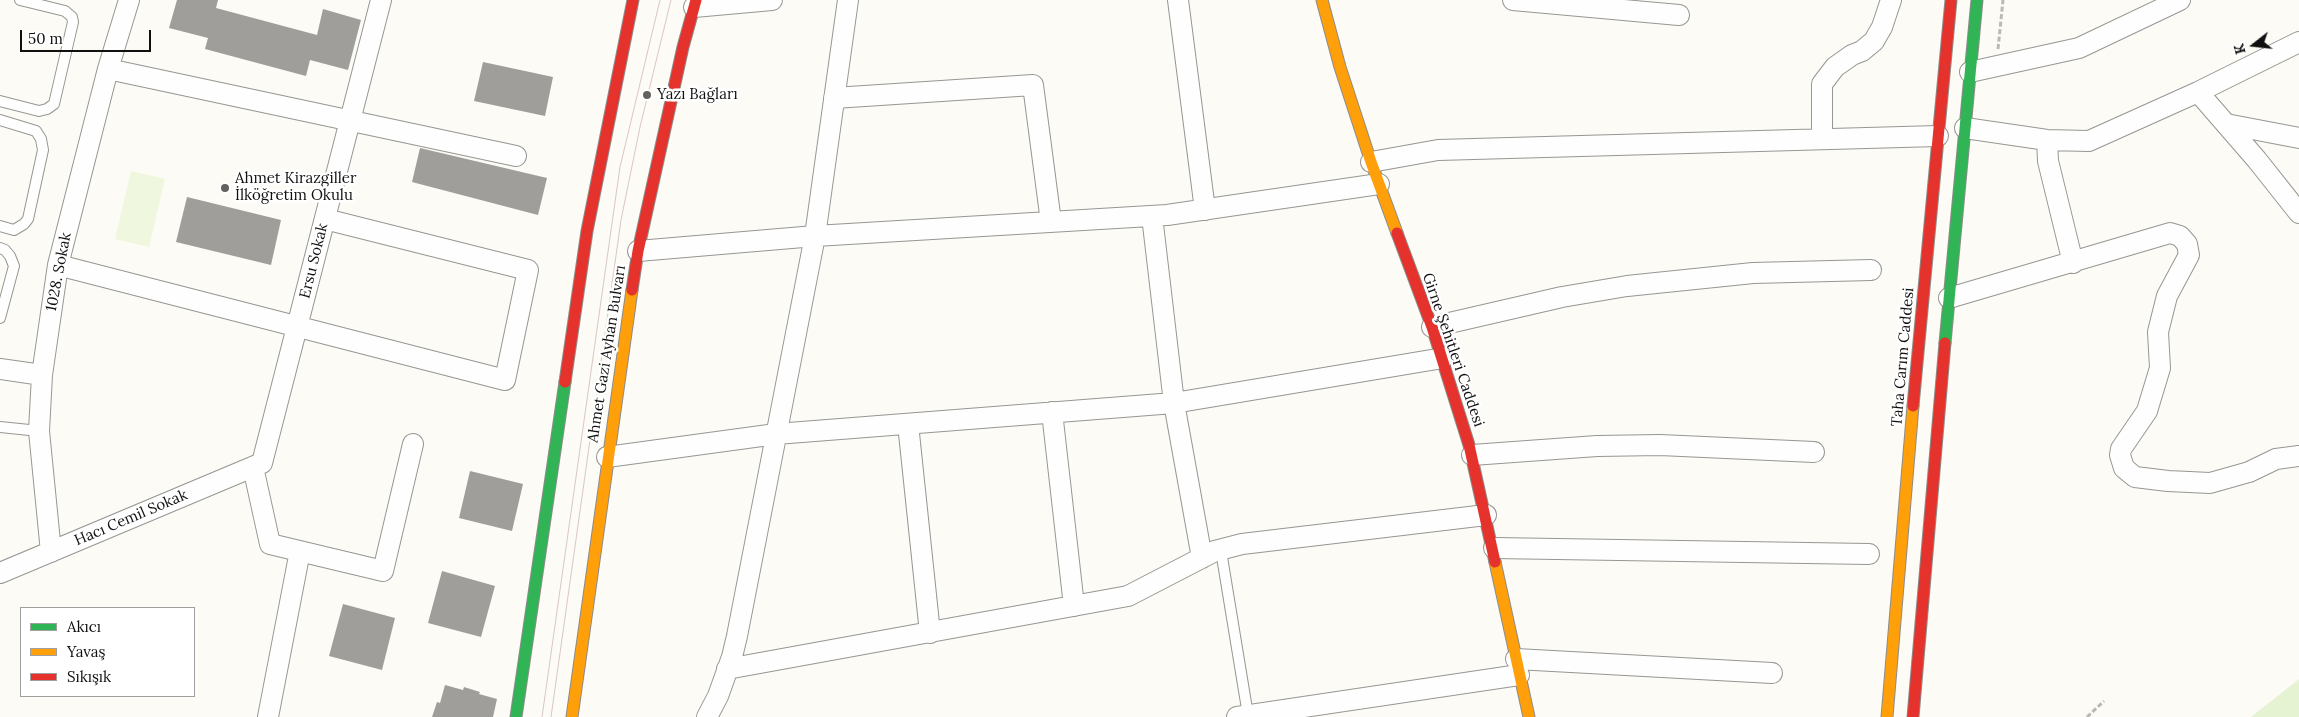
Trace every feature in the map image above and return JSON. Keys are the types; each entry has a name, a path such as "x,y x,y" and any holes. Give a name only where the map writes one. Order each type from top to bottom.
{"main road":[{"path":"516,717 587,231 633,0"},
{"name":"Girne Şehitleri Caddesi","path":"1322,0 1340,67 1371,162 1443,358 1472,455 1494,548 1517,667 1529,717"},
{"name":"Taha Carım Caddesi","path":"1887,717 1951,0"},
{"path":"1913,717 1977,0"},
{"name":"Ahmet Gazi Ayhan Bulvarı","path":"572,717 607,457 638,251 695,4"}],"street":[{"name":"1028. Sokak","path":"51,552 39,431 42,375 58,265 108,69 129,0"},
{"name":"Ersu Sokak","path":"257,465 297,327 381,0"},
{"path":"695,4 772,0"},
{"path":"707,717 718,696 737,636 815,236 848,0"},
{"path":"1178,0 1205,210"},
{"path":"1513,0 1679,15"},
{"path":"1822,139 1822,84 1835,67 1874,41 1882,27 1891,0"},
{"path":"1970,72 2079,48 2180,0"},
{"path":"1965,128 2047,140 2089,141 2198,92 2299,42"},
{"path":"108,69 516,156"},
{"path":"834,98 1033,85 1051,222"},
{"path":"2198,92 2298,211"},
{"path":"2226,124 2299,138"},
{"path":"1371,162 1438,150 1938,136"},
{"path":"2047,140 2048,161 2073,263"},
{"path":"638,251 815,236 1152,216 1379,184"},
{"path":"1152,216 1174,403 1209,555"},
{"path":"58,265 504,380 528,270 325,219"},
{"path":"1949,298 2170,233 2180,236 2189,250 2167,296 2158,332 2160,368 2147,411 2121,448 2121,462 2128,473 2135,477 2210,483 2249,472 2276,459 2299,456"},
{"path":"1432,327 1496,311 1627,286 1753,273 1871,270"},
{"path":"607,457 776,434 1174,403 1443,358"},
{"path":"0,369 42,375"},
{"path":"1052,412 1074,606"},
{"path":"908,424 930,632"},
{"path":"257,465 270,544 383,571 413,444"},
{"path":"1472,455 1588,446 1660,445 1720,446 1814,452"},
{"name":"Hacı Cemil Sokak","path":"0,572 257,465"},
{"path":"727,670 1128,596 1209,555 1242,544 1486,514"},
{"path":"1494,548 1869,554"},
{"path":"268,717 300,551"},
{"path":"1243,716 1517,667 1772,673"}],"lane":[{"path":"0,101 39,111 54,104 73,22 72,17 65,11 20,0"},
{"path":"0,120 36,131 41,139 44,150 28,219 19,228 14,230 0,226"},
{"path":"0,248 5,250 10,256 14,266 0,318"},
{"path":"0,427 39,431"},
{"path":"1209,555 1222,557 1243,716"}],"path":[{"path":"1996,67 2003,0"},
{"path":"2087,717 2104,701"}],"green space":[{"path":"131,171 165,179 149,247 115,239"},
{"path":"2299,679 2299,717 2251,717"}],"building":[{"path":"177,0 218,0 216,8 317,35 323,9 361,20 348,70 310,60 306,76 205,49 208,38 169,28"},
{"path":"483,62 553,77 545,116 474,101"},
{"path":"420,148 547,178 538,215 412,182"},
{"path":"187,197 281,220 271,265 176,242"},
{"path":"470,471 523,484 512,531 459,518"},
{"path":"442,571 495,586 481,637 428,623"},
{"path":"343,604 395,618 382,670 329,656"},
{"path":"445,685 463,690 464,687 497,699 493,717 432,717 437,702 440,703"}],"tram line":[{"path":"542,717 620,167 660,0"},
{"path":"551,717 621,220 640,127 671,0"}],"traffic: fast":[{"path":"1945,343 1977,0"},
{"path":"516,717 565,382"}],"traffic: slow":[{"path":"1322,0 1340,67 1371,162 1397,233"},
{"path":"572,717 632,290"},
{"path":"1887,717 1913,406"},
{"path":"1495,562 1529,717"}],"traffic: jam":[{"path":"565,382 587,231 633,0"},
{"path":"632,290 638,251 683,47 696,0"},
{"path":"1913,406 1951,0"},
{"path":"1397,233 1432,327 1469,445 1495,562"},
{"path":"1913,717 1945,343"}],"place":[{"name":"Yazı Bağları","path":"647,95"},
{"name":"Ahmet Kirazgiller İlköğretim Okulu","path":"225,188"}]}
